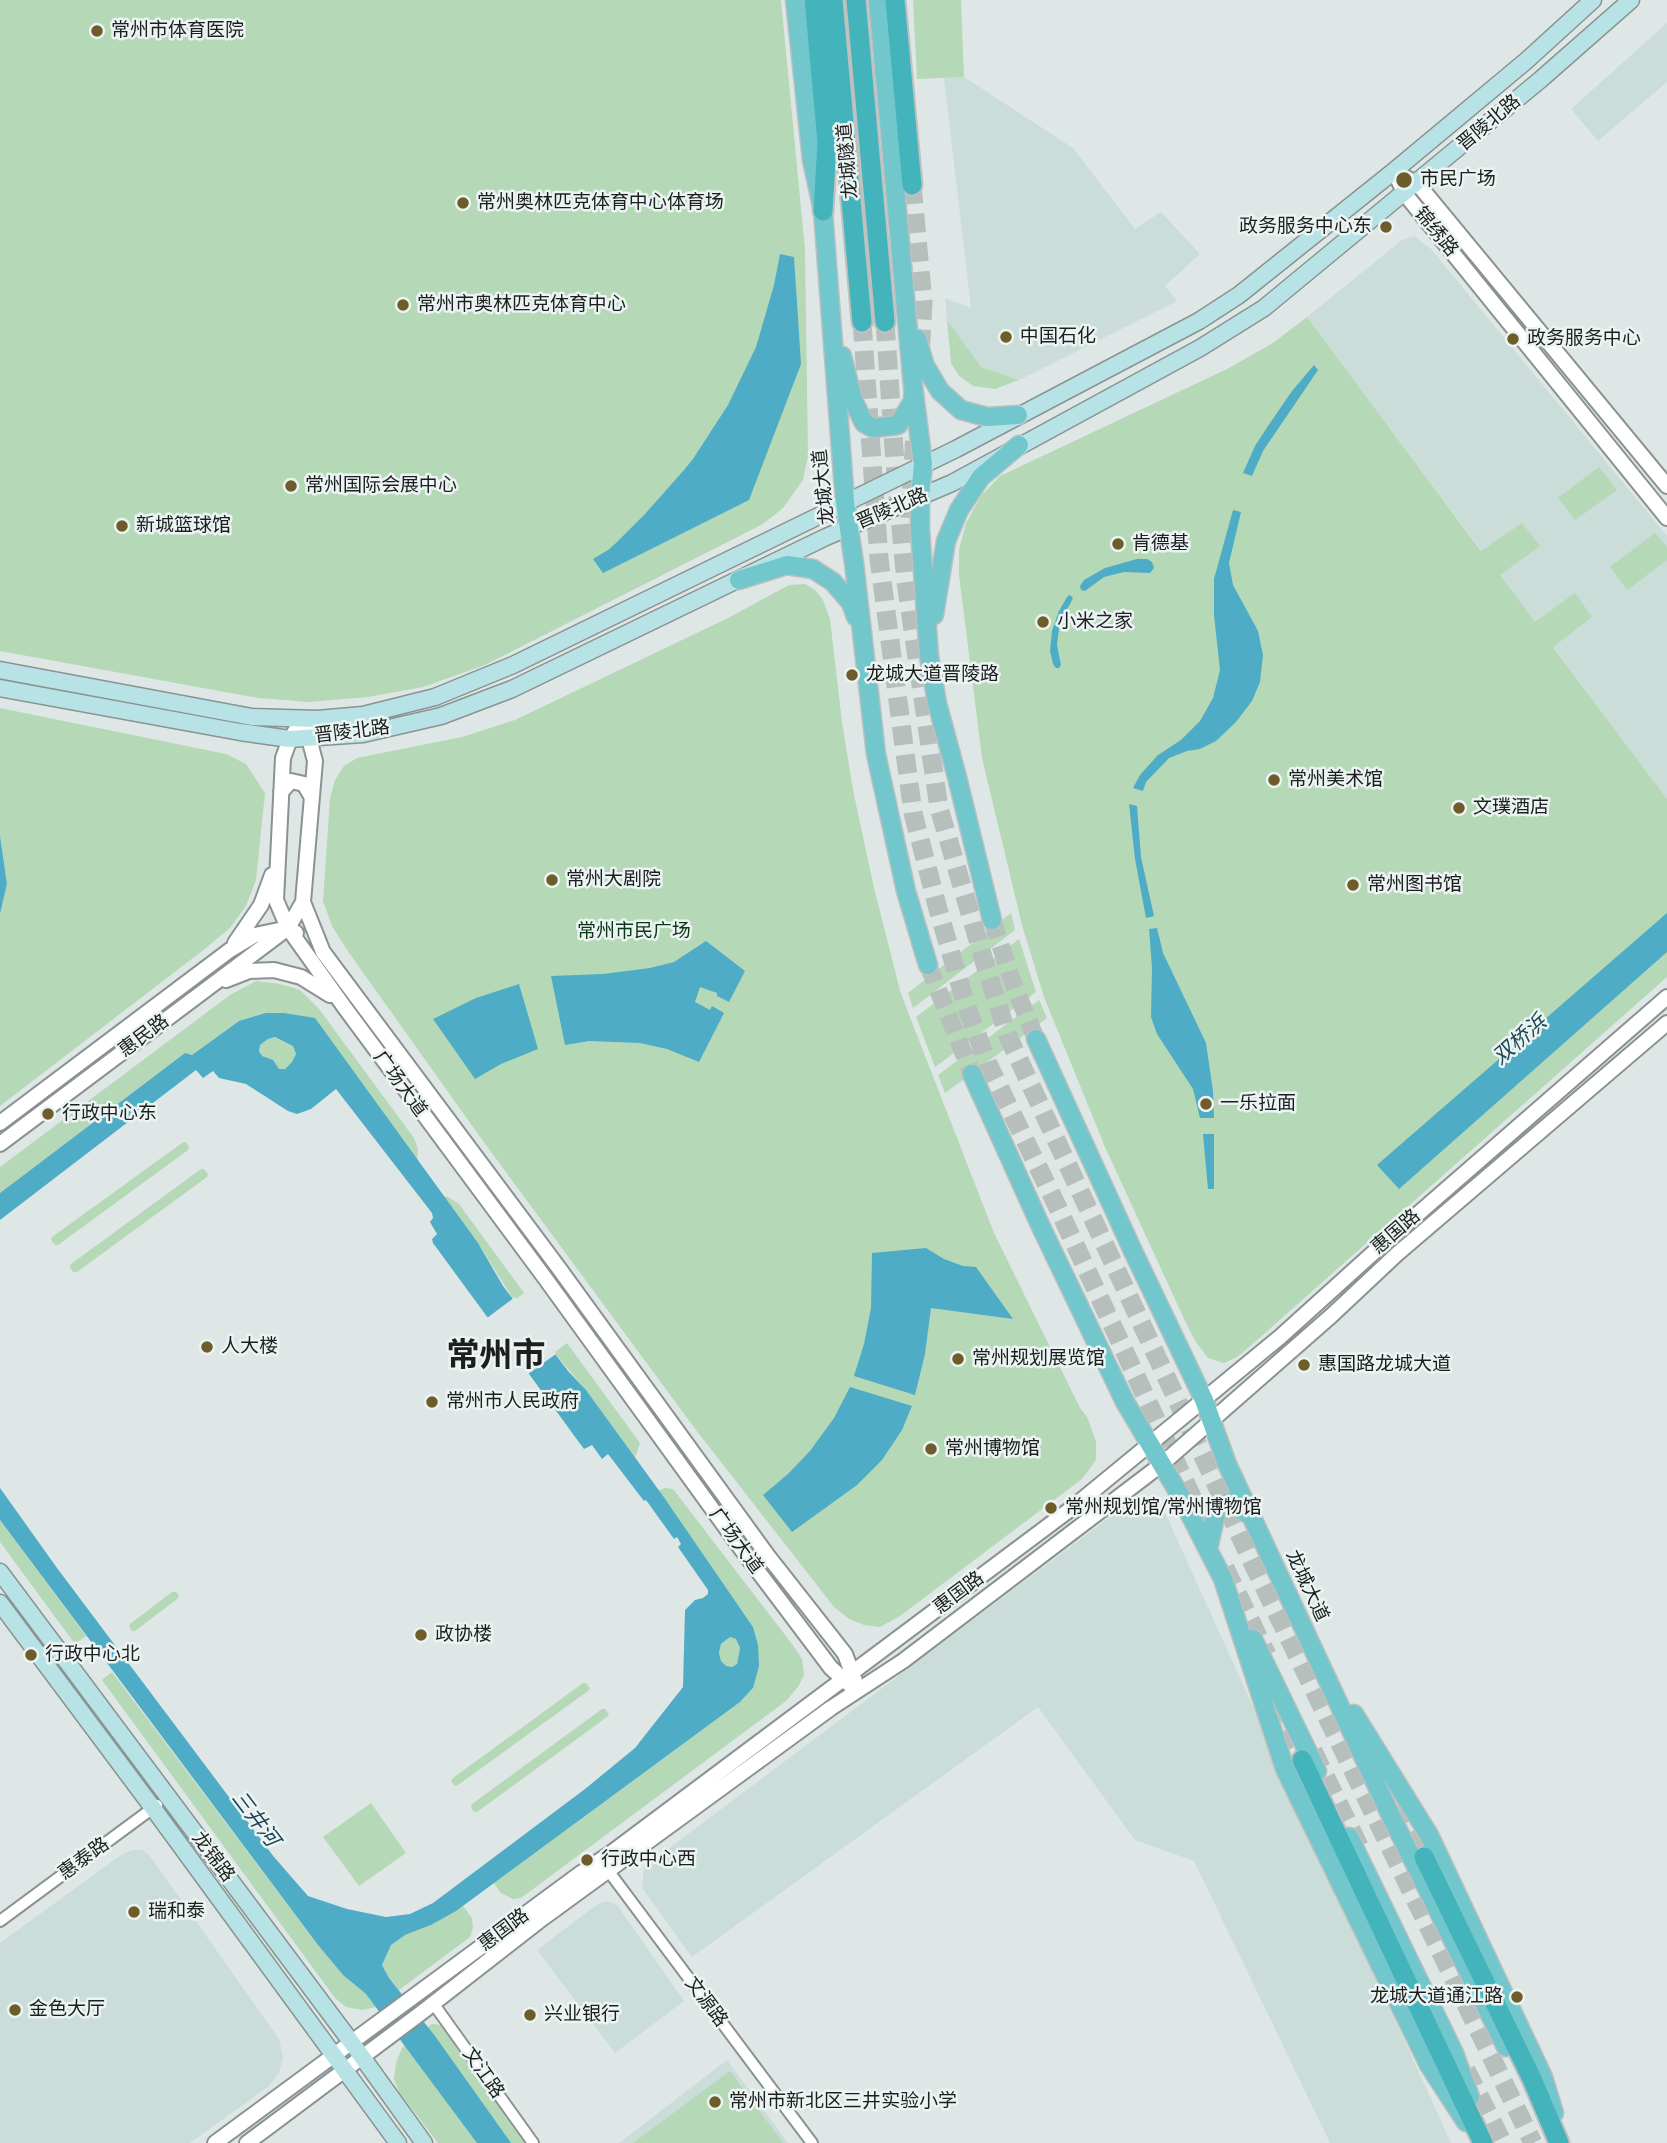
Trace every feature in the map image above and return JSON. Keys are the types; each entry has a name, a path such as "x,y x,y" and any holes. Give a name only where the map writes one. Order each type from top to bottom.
{"highway":[{"path":"814,0 827,142 823,211"},
{"name":"龙城隧道","path":"833,0 862,322"},
{"name":"龙城隧道","path":"856,0 886,322"},
{"path":"895,0 912,186"},
{"path":"1302,1760 1483,2143"},
{"path":"1424,1857 1532,2079 1560,2143"}],"main road":[{"name":"龙城大道","path":"795,0 812,160 823,211 845,502 864,636 876,754 906,891 928,965"},
{"path":"878,0 913,386 923,464 920,497 929,656 937,704 992,920"},
{"name":"晋陵北路","path":"0,670 252,716 317,719 363,715 435,697 513,666 923,464 1199,321 1239,295 1394,171 1526,61 1593,0"},
{"name":"晋陵北路","path":"0,688 290,739 363,734 441,716 512,689 826,537 952,483 1200,348 1264,308 1411,189 1631,0"},
{"path":"905,296 925,366 940,391 961,410 987,417 1018,415"},
{"path":"831,312 853,400 864,424 873,428 898,425 913,401 913,386"},
{"path":"929,656 946,541 959,510 981,477 1018,445"},
{"path":"739,580 787,565 813,569 833,582 851,603 864,636"},
{"name":"龙城大道","path":"1036,1039 1205,1400 1225,1460 1390,1814 1560,2143"},
{"path":"972,1074 1047,1240 1125,1402 1208,1549 1454,2053 1483,2143"},
{"path":"1208,1549 1217,1508 1229,1502 1251,1517"},
{"name":"龙锦路","path":"0,1572 424,2143"},
{"path":"1223,1579 1285,1769 1429,2064 1483,2143"},
{"name":"龙锦路","path":"0,1603 398,2143"},
{"path":"1309,1639 1429,1835 1543,2077 1560,2143"}],"street":[{"name":"锦绣路","path":"1394,171 1667,486"},
{"name":"锦绣路","path":"1411,189 1667,519"},
{"name":"广场大道","path":"303,719 315,761 303,902 323,952 558,1267 752,1534 845,1654 848,1676 858,1691"},
{"name":"广场大道","path":"303,719 290,739 283,758 276,900 288,928 742,1550 831,1668 848,1676"},
{"path":"281,792 291,781 304,784 311,796"},
{"path":"230,950 261,905 278,853"},
{"name":"惠民路","path":"0,1144 288,928 303,902"},
{"path":"288,928 323,952"},
{"name":"惠民路","path":"0,1123 230,950 255,935 288,928"},
{"path":"211,985 249,971 274,970 301,977 325,990 345,1007"},
{"name":"惠国路","path":"215,2143 410,2000 604,1866 848,1676 1072,1508 1279,1337 1667,997"},
{"path":"247,2143 421,2013 604,1866 903,1661 1162,1464 1331,1317 1397,1254 1667,1023"},
{"name":"惠泰路","path":"0,1921 168,1797"},
{"name":"文源路","path":"604,1866 812,2143"},
{"name":"文江路","path":"433,2003 533,2143"}],"shaded area":[{"path":"1667,23 1667,82 1598,141 1571,109"},
{"path":"964,77 1073,148 1135,229 1161,212 1200,254 1165,286 1177,301 1019,380 981,367 947,320 945,298 971,308 944,78"},
{"path":"1414,236 1431,249 1667,536 1667,799 1307,317 1402,240"},
{"path":"1144,1500 1162,1506 1451,2143 1330,2143 1194,1861 1135,1840 1038,1707 692,1957 642,1888 644,1867 1127,1502"},
{"path":"132,1850 143,1850 150,1856 279,2039 283,2057 279,2073 269,2086 190,2143 0,2143 0,1943 121,1855"},
{"path":"606,1901 617,1905 684,2001 615,2053 537,1950 595,1906"},
{"name":"常州市新北区三井实验小学","path":"727,2060 788,2143 619,2143"}],"green space":[{"name":"常州市奥林匹克体育中心","path":"0,0 781,0 805,250 808,456 803,480 783,508 763,524 485,665 423,687 368,697 309,702 258,698 0,651"},
{"path":"913,0 961,0 964,77 917,79"},
{"path":"1307,317 1481,551 1522,523 1540,546 1500,575 1535,622 1575,593 1592,617 1553,647 1667,799 1667,977 1248,1348 1224,1363 1208,1358 1185,1321 1105,1147 1044,997 1022,925 982,758 959,575 959,550 966,523 981,496 1000,476 1227,369 1273,343"},
{"path":"947,320 981,367 1019,380 995,389 973,386 959,376 951,363"},
{"path":"1599,467 1617,490 1575,520 1558,498"},
{"path":"1655,533 1667,547 1667,560 1627,590 1610,567"},
{"name":"常州市民广场","path":"805,584 815,590 823,600 830,619 853,790 901,994 994,1233 1080,1408 1087,1417 1096,1441 1096,1460 1082,1479 900,1616 880,1627 849,1619 834,1607 696,1430 483,1141 347,950 332,926 323,901 330,798 335,780 344,766 357,758 462,737 515,720 728,618 789,585"},
{"path":"0,708 226,754 246,764 265,793 256,880 246,906 230,928 0,1106 0,914 7,884 0,836"},
{"path":"1011,913 1015,930 913,1008 908,993"},
{"path":"1019,939 1036,992 935,1067 916,1017"},
{"path":"256,981 300,990 319,1009 414,1138 418,1149 417,1161 315,1019 239,1021 192,1055 185,1053 0,1193 0,1167 230,995"},
{"path":"1039,1000 1047,1018 945,1093 938,1075"},
{"path":"275,1037 293,1046 296,1054 285,1069 279,1069 259,1051 260,1045"},
{"path":"186,1142 188,1150 58,1245 51,1240 52,1237"},
{"path":"201,1169 208,1174 207,1177 77,1272 73,1272 71,1264"},
{"path":"442,1196 459,1204 524,1293 516,1299 512,1297 478,1243"},
{"path":"567,1343 640,1443 635,1458 586,1390 556,1355 555,1352"},
{"path":"673,1489 792,1644 802,1659 804,1675 786,1701 521,1898 513,1899 501,1893 494,1883 740,1702 753,1688 753,1627 658,1491"},
{"path":"0,1520 86,1636 75,1644 0,1542"},
{"path":"172,1592 179,1596 177,1599 132,1631 130,1624"},
{"path":"730,1637 736,1639 740,1648 737,1664 732,1667 721,1661 719,1653 721,1644"},
{"path":"112,1672 318,1945 343,1975 366,1994 376,2007 362,2010 346,2007 335,1998 102,1680"},
{"path":"583,1683 590,1688 588,1691 458,1785 455,1786 451,1781 453,1778"},
{"path":"602,1709 609,1714 607,1717 474,1812 472,1804"},
{"path":"371,1803 406,1853 359,1886 323,1837"},
{"path":"463,1906 472,1918 470,1937 399,1990 382,1965 391,1945 405,1935 431,1925"},
{"path":"432,2024 440,2025 524,2143 438,2143 399,2092 394,2079 402,2048"},
{"name":"常州市新北区三井实验小学","path":"730,2071 783,2143 633,2143"}],"water":[{"path":"780,254 794,257 801,364 749,500 603,573 593,559 616,543 684,470 728,405 756,347"},
{"path":"1314,365 1318,370 1263,451 1252,476 1243,473 1268,426"},
{"path":"1233,510 1241,512 1229,563 1233,585 1258,631 1263,655 1260,682 1252,701 1236,722 1216,741 1169,758 1146,782 1143,791 1133,788 1140,775 1158,755 1181,740 1200,721 1213,698 1220,670 1214,615 1214,579"},
{"path":"1147,559 1152,562 1154,568 1150,573 1124,572 1104,577 1085,591 1081,590 1080,586 1084,580 1105,568"},
{"path":"1070,595 1073,598 1060,621 1057,645 1061,665 1056,668 1050,651 1052,631 1059,611"},
{"path":"1129,804 1137,806 1141,857 1154,916 1146,918 1135,859"},
{"path":"0,836 7,884 0,914"},
{"path":"1667,913 1667,952 1399,1189 1377,1165"},
{"path":"1157,928 1163,953 1206,1043 1214,1118 1200,1118 1193,1089 1157,1034 1151,1017 1152,968 1149,929"},
{"path":"706,941 745,971 729,1002 717,996 717,993 700,987 695,1002 710,1010 712,1006 724,1013 699,1062 667,1049 640,1043 589,1041 565,1045 551,976 603,974 650,968 674,962"},
{"path":"519,984 538,1049 501,1064 475,1079 433,1019 476,998"},
{"path":"266,1013 315,1018 478,1243 503,1286 568,1371 586,1390 663,1496 753,1627 758,1645 759,1666 753,1688 740,1702 456,1911 405,1935 391,1945 382,1965 389,1978 435,2036 511,2143 477,2143 366,1994 343,1975 318,1945 0,1520 0,1488 274,1857 308,1896 347,1909 386,1917 410,1914 433,1903 635,1748 683,1687 685,1610 695,1600 708,1594 708,1590 678,1547 681,1544 677,1537 674,1539 608,1454 602,1459 592,1445 584,1449 433,1243 432,1239 437,1234 430,1222 432,1213 336,1089 311,1109 297,1114 246,1084 219,1078 213,1071 203,1078 196,1070 0,1220 0,1193 185,1053 192,1055 239,1021","holes":["275,1037 293,1046 296,1054 285,1069 279,1069 273,1060 262,1056 259,1051 260,1045","730,1637 736,1639 740,1648 737,1664 732,1667 721,1661 719,1653 721,1644"]},
{"path":"1203,1134 1214,1134 1214,1189 1208,1189"},
{"path":"926,1248 944,1259 963,1266 976,1267 1013,1319 931,1308 925,1354 915,1395 854,1376 871,1308 872,1253"},
{"path":"850,1387 912,1406 902,1430 882,1460 857,1485 792,1532 763,1495 810,1451 834,1418"}],"pier":[{"path":"515,1297 556,1354 528,1374 487,1318"}],"tunnel":[{"path":"912,185 923,302 920,358"},
{"path":"862,322 879,559 913,813 938,909 966,1005 988,1064 1205,1525"},
{"path":"885,322 906,582 939,808 1007,1034 1254,1566 1533,2143"},
{"path":"910,518 915,433"},
{"path":"992,920 1013,983 1036,1039"},
{"path":"928,965 972,1074"},
{"path":"1225,1568 1267,1655"},
{"path":"1260,1678 1302,1760"},
{"path":"1313,1751 1361,1850"},
{"path":"1383,1781 1424,1857"},
{"path":"1466,2070 1503,2143"}],"place":[{"name":"常州市体育医院","path":"97,31"},
{"name":"市民广场","path":"1404,180"},
{"name":"常州奥林匹克体育中心体育场","path":"463,203"},
{"name":"政务服务中心东","path":"1386,227"},
{"name":"常州市奥林匹克体育中心","path":"403,305"},
{"name":"中国石化","path":"1006,337"},
{"name":"政务服务中心","path":"1513,339"},
{"name":"常州国际会展中心","path":"291,486"},
{"name":"新城篮球馆","path":"122,526"},
{"name":"肯德基","path":"1118,544"},
{"name":"小米之家","path":"1043,622"},
{"name":"龙城大道晋陵路","path":"852,675"},
{"name":"常州美术馆","path":"1274,780"},
{"name":"文璞酒店","path":"1459,808"},
{"name":"常州大剧院","path":"552,880"},
{"name":"常州图书馆","path":"1353,885"},
{"name":"一乐拉面","path":"1206,1104"},
{"name":"行政中心东","path":"48,1114"},
{"name":"人大楼","path":"207,1347"},
{"name":"常州规划展览馆","path":"958,1359"},
{"name":"惠国路龙城大道","path":"1304,1365"},
{"name":"常州市人民政府","path":"432,1402"},
{"name":"常州博物馆","path":"931,1449"},
{"name":"常州规划馆/常州博物馆","path":"1051,1508"},
{"name":"政协楼","path":"421,1635"},
{"name":"行政中心北","path":"31,1655"},
{"name":"行政中心西","path":"587,1860"},
{"name":"瑞和泰","path":"134,1912"},
{"name":"龙城大道通江路","path":"1517,1997"},
{"name":"金色大厅","path":"15,2010"},
{"name":"兴业银行","path":"530,2015"},
{"name":"常州市新北区三井实验小学","path":"715,2102"}],"district":[{"name":"常州市","path":"496,1357"}],"water label":[{"name":"双桥浜","path":"1520,1040"},
{"name":"三井河","path":"255,1819"}]}
